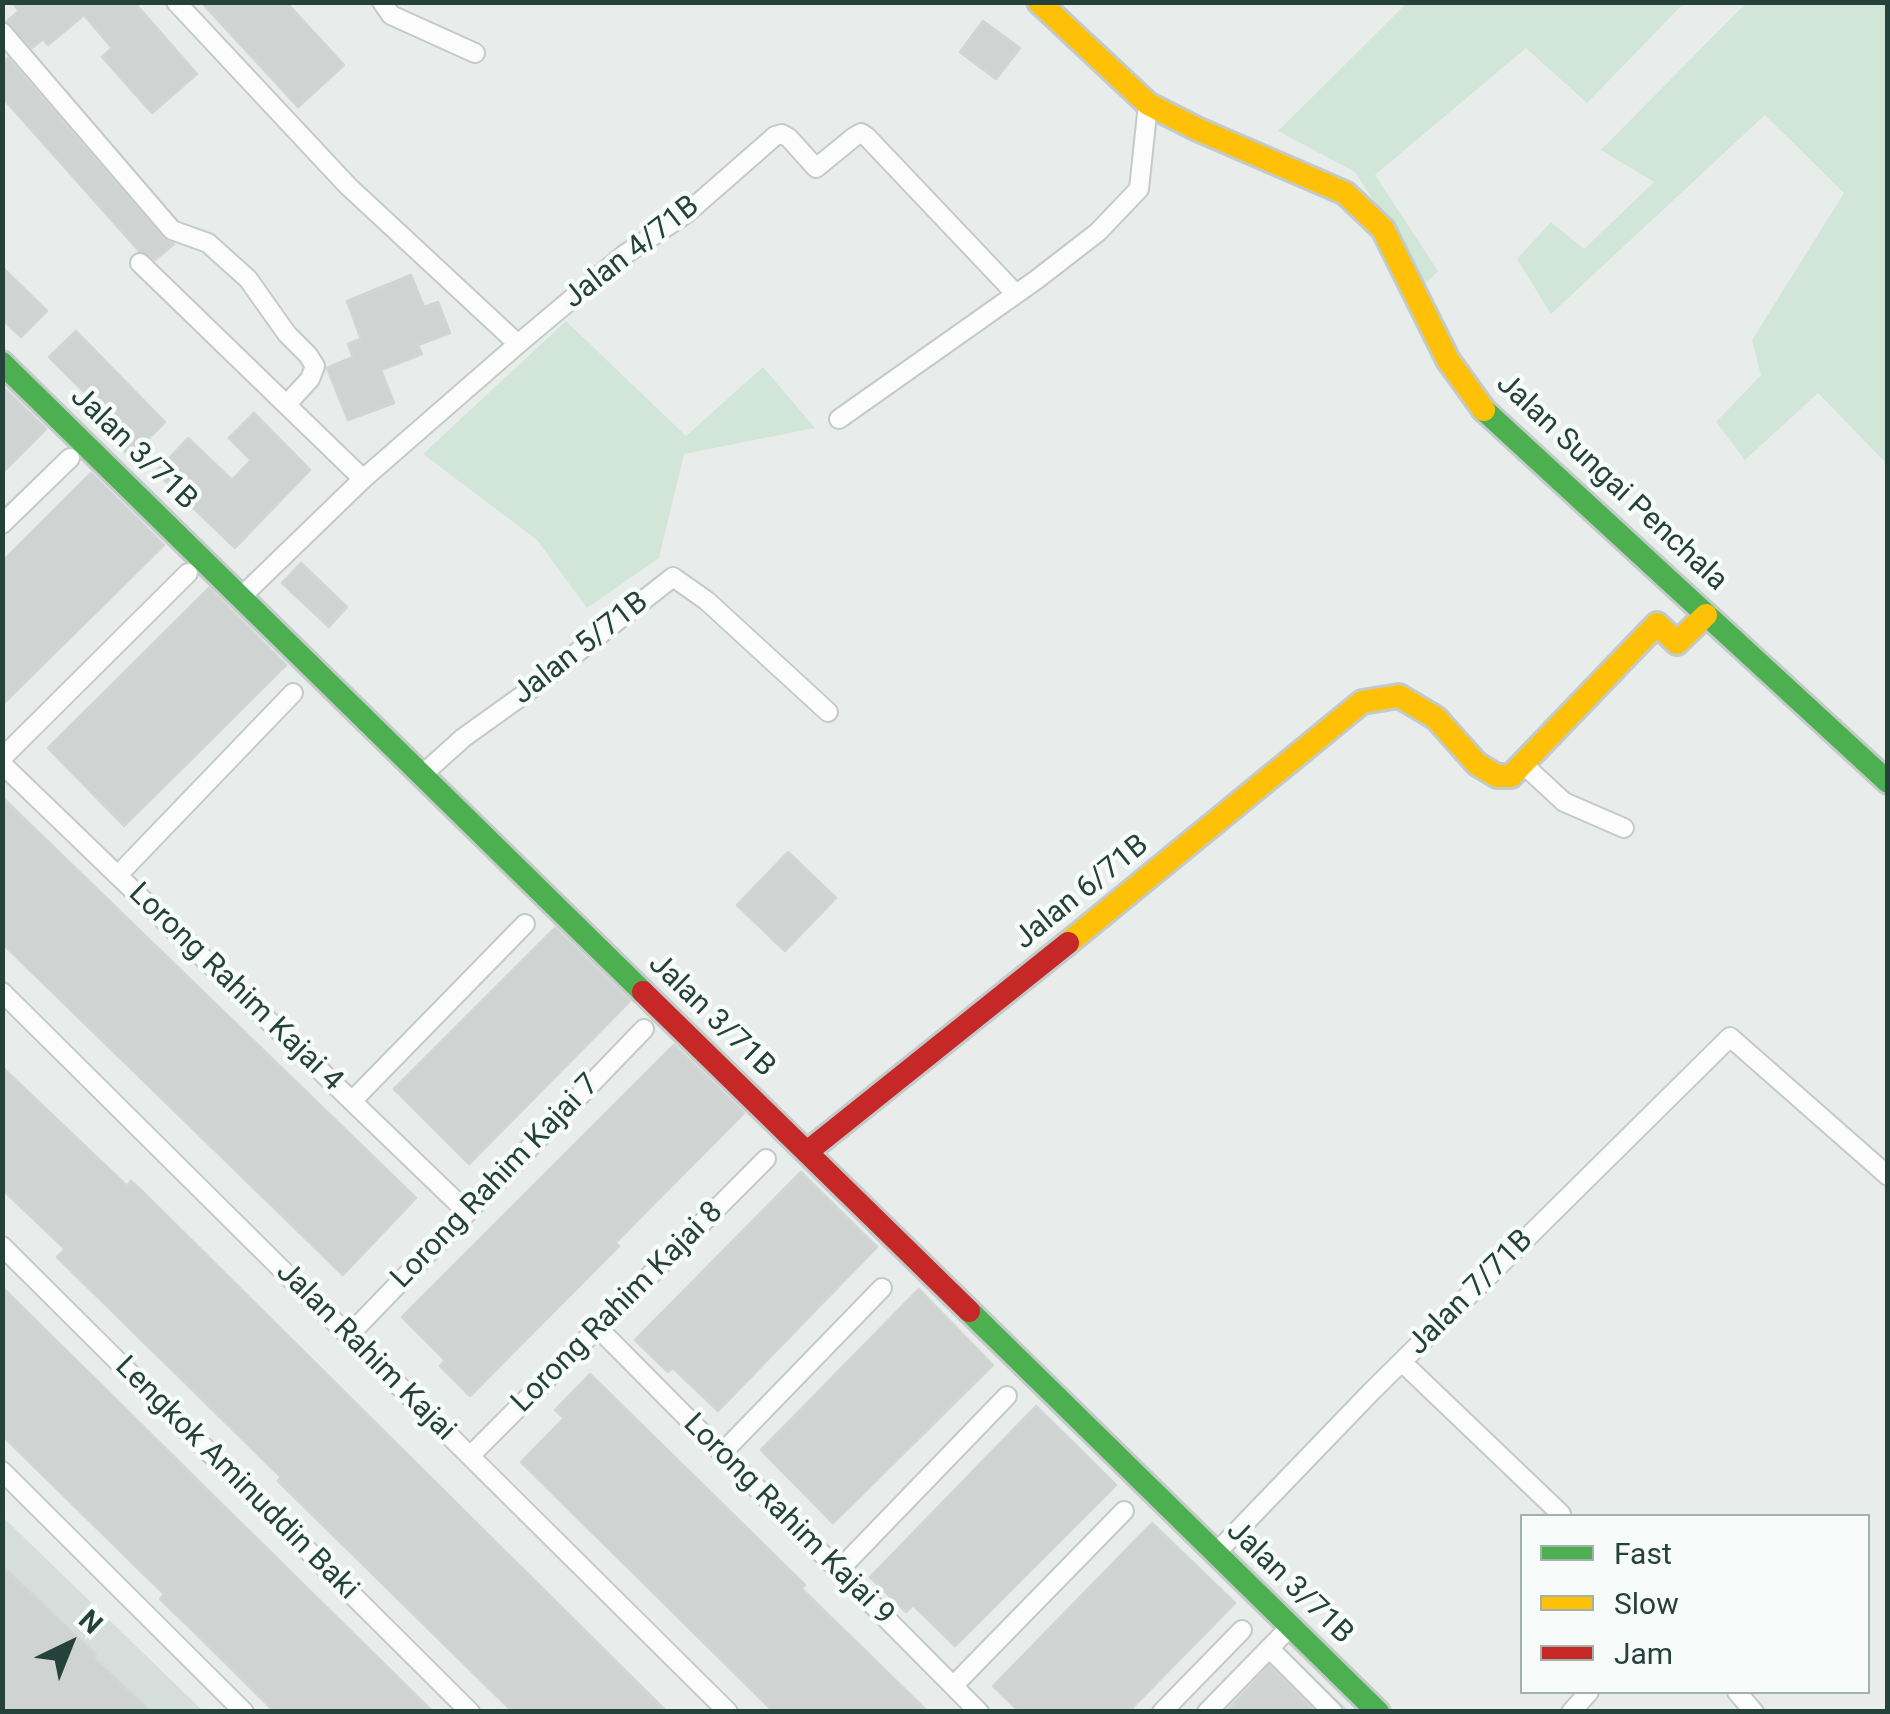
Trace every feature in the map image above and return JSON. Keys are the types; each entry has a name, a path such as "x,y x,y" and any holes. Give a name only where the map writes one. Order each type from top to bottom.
{"street":[{"path":"176,2 348,186 518,344"},
{"path":"382,2 391,15 475,53"},
{"name":"Jalan Sungai Penchala","path":"1039,2 1148,104 1345,192 1383,229 1448,360 1481,406 1888,782"},
{"path":"2,32 172,230 208,243 248,279 287,334 308,355 315,366 310,380 287,404"},
{"path":"839,419 1098,232 1139,188 1148,104"},
{"name":"Jalan 4/71B","path":"241,597 363,479 518,344 624,255 687,213 782,134 816,168 854,137 866,137 1016,293"},
{"path":"140,264 363,479"},
{"name":"Jalan 3/71B","path":"2,363 1378,1712"},
{"path":"2,524 70,458"},
{"path":"2,761 188,572"},
{"name":"Jalan 5/71B","path":"422,775 463,738 674,577 706,601 828,712"},
{"path":"1624,828 1564,802 1524,765 1657,624 1677,643 1706,615"},
{"path":"118,876 292,693"},
{"name":"Jalan 6/71B","path":"807,1152 1362,702 1400,696 1436,718 1477,764 1497,776 1512,776 1524,765"},
{"name":"Lorong Rahim Kajai 4","path":"2,761 467,1212"},
{"path":"352,1101 525,924"},
{"name":"Jalan Rahim Kajai","path":"2,992 728,1712"},
{"name":"Lorong Rahim Kajai 7","path":"348,1335 644,1029"},
{"name":"Jalan 7/71B","path":"1216,1554 1402,1362 1730,1037 1888,1176"},
{"name":"Lorong Rahim Kajai 8","path":"470,1456 766,1159"},
{"name":"Lengkok Aminuddin Baki","path":"2,1246 470,1712"},
{"path":"722,1453 882,1288"},
{"name":"Lorong Rahim Kajai 9","path":"598,1328 979,1712"},
{"path":"1402,1362 1561,1514"},
{"path":"838,1571 1007,1396"},
{"path":"2,1472 244,1712"},
{"path":"954,1686 1124,1511"},
{"path":"1207,1712 1291,1626"},
{"path":"1162,1712 1242,1630"},
{"path":"1269,1648 1333,1712"}],"shaded area":[{"path":"3,1517 203,1711 3,1711"},
{"path":"1282,1645 1349,1711 1212,1712"}],"green space":[{"path":"1401,3 1684,3 1587,103 1526,48 1375,175 1438,271 1426,283 1355,172 1278,131 1404,6"},
{"path":"1746,3 1887,3 1887,464 1818,393 1745,460 1716,422 1761,375 1752,340 1844,193 1765,115 1551,314 1517,259 1551,222 1584,249 1654,182 1601,150"},
{"path":"566,321 686,436 763,367 815,428 684,454 659,558 587,608 537,540 423,454"}],"building":[{"path":"12,2 134,2 197,74 152,113 102,57 112,48 84,15 48,45 43,39 32,48 7,21 19,11"},
{"path":"201,2 286,2 344,65 298,107"},
{"path":"983,21 1020,48 996,79 960,52"},
{"path":"8,58 163,238 174,244 155,260 139,251 2,97 2,63"},
{"path":"2,267 47,311 21,337 2,319"},
{"path":"411,275 424,307 438,302 450,333 418,345 422,354 381,370 394,403 348,420 327,368 353,357 348,344 361,339 347,301"},
{"path":"76,331 165,422 130,457 93,419 102,410 49,357"},
{"path":"2,386 46,429 2,473"},
{"path":"254,413 310,470 235,548 156,472 188,438 232,480 251,460 229,438"},
{"path":"91,473 164,545 2,705 2,562"},
{"path":"301,563 347,607 329,627 282,583"},
{"path":"209,588 286,665 124,826 48,748"},
{"path":"2,797 416,1198 343,1275 2,943"},
{"path":"788,852 836,898 785,951 737,905"},
{"path":"555,928 630,1001 469,1164 394,1089"},
{"path":"674,1045 744,1113 470,1396 440,1366 445,1360 402,1317"},
{"path":"2,1067 127,1186 131,1181 146,1195 667,1712 513,1712 57,1257 65,1249 2,1189"},
{"path":"801,1172 877,1247 718,1411 673,1368 668,1372 635,1340"},
{"path":"2,1287 433,1712 275,1712 160,1599 164,1594 2,1435"},
{"path":"919,1289 993,1365 833,1523 761,1450"},
{"path":"590,1374 928,1712 774,1712 521,1462 564,1418 555,1410"},
{"path":"1036,1406 1116,1485 955,1646 913,1605 906,1612 870,1577"},
{"path":"1152,1523 1235,1603 1128,1712 1020,1712 993,1686"},
{"path":"2,1566 96,1655 93,1658 151,1712 2,1712"},
{"path":"1269,1666 1311,1708 1308,1712 1227,1712"}],"traffic: fast":[{"path":"2,363 643,992"},
{"path":"1484,410 1888,782"},
{"path":"969,1311 1378,1712"}],"traffic: slow":[{"path":"1039,2 1148,104 1345,193 1383,229 1448,360 1484,410"},
{"path":"1068,943 1362,702 1399,696 1436,718 1477,764 1497,776 1511,776 1657,624 1677,643 1706,615"}],"traffic: jam":[{"path":"807,1152 1068,943"},
{"path":"643,992 969,1311"}]}
